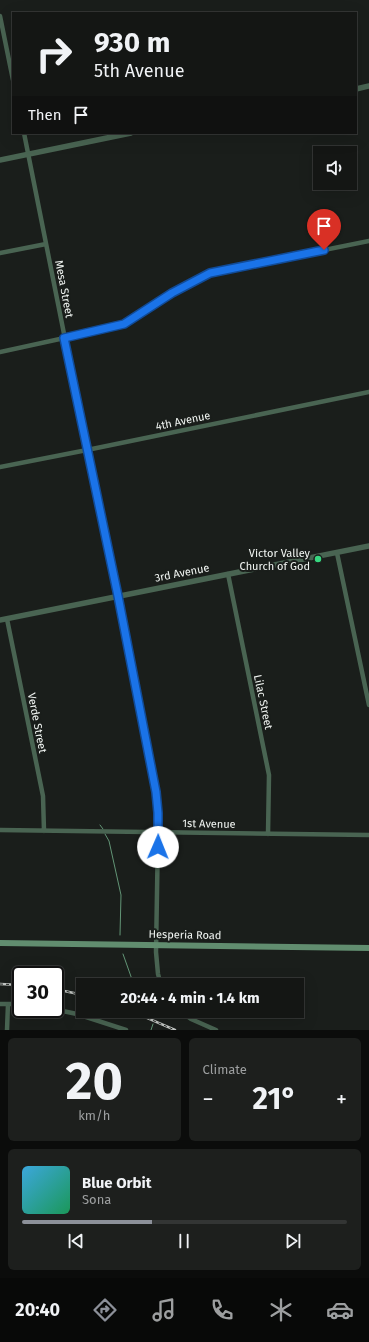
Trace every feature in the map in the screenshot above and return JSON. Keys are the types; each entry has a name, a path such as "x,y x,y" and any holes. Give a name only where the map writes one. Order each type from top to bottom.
{"main road":[{"name":"Hesperia Road","path":"0,942 369,948"}],"street":[{"path":"0,16 12,75"},
{"path":"0,45 6,44"},
{"path":"357,89 369,86"},
{"name":"Mesa Street","path":"24,134 64,338 118,596 156,792 158,832 156,944 157,969 159,978"},
{"path":"0,160 126,134"},
{"path":"0,352 124,324 172,293 210,273 369,241"},
{"path":"0,254 46,244"},
{"name":"4th Avenue","path":"0,467 369,392"},
{"name":"3rd Avenue","path":"0,620 369,546"},
{"path":"337,553 369,705"},
{"name":"Lilac Street","path":"228,574 269,774 268,834"},
{"name":"Verde Street","path":"7,619 43,796 44,831"},
{"name":"1st Avenue","path":"0,830 369,835"},
{"path":"0,1004 12,1004"},
{"path":"6,1030 8,1004"},
{"path":"64,1011 81,1015 126,1030"},
{"path":"190,1018 216,1030"}],"waterway":[{"path":"100,825 103,829"},
{"path":"105,834 109,841 121,895 120,935"},
{"path":"123,954 132,978"},
{"path":"151,1030 153,1024"}],"railway":[{"path":"0,984 12,985"},
{"path":"64,991 76,994"},
{"path":"147,1018 175,1030"}],"place":[{"name":"Victor Valley Church of God","path":"318,559"}],"route":[{"path":"158,847 158,813 156,792 118,596 64,338 124,324 172,293 204,275 324,250"}]}
